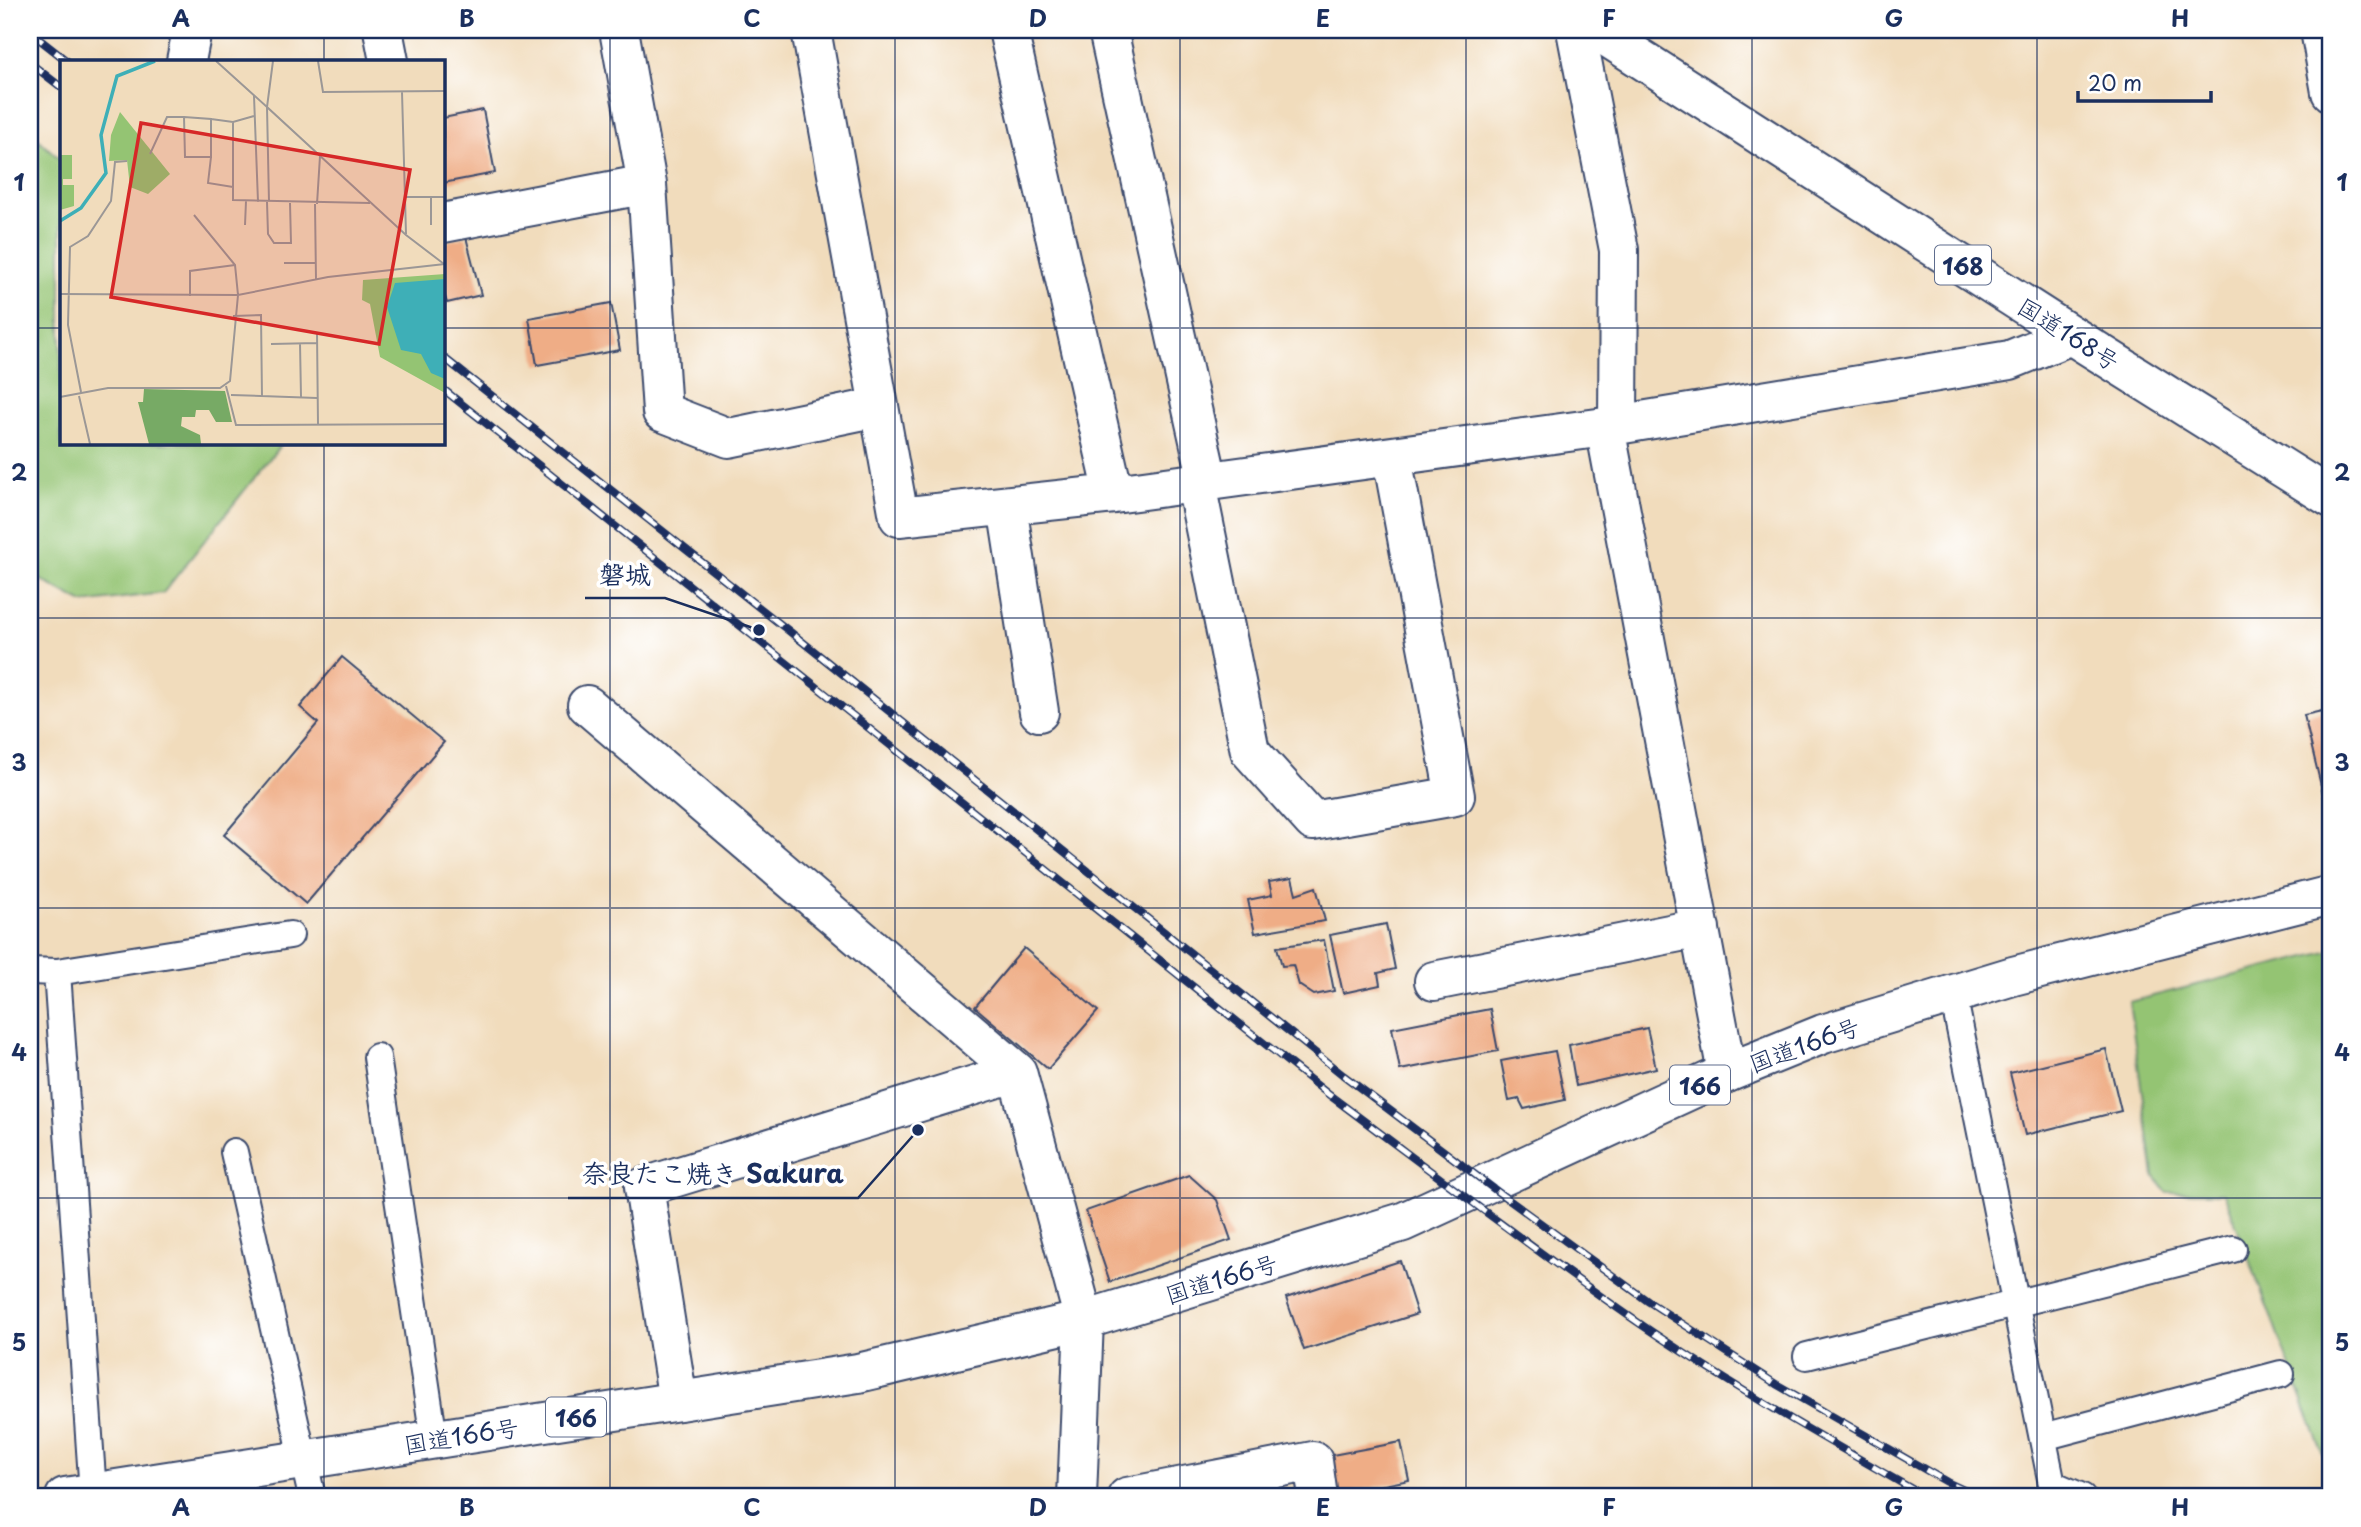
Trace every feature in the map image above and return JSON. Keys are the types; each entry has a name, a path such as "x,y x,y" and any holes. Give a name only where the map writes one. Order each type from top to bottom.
{"main road":[{"path":"186,60 192,30"},
{"path":"383,30 389,60"},
{"path":"619,30 647,184 662,412 729,438 879,407"},
{"path":"811,30 899,517 1202,483 1612,426 2010,360 2071,335"},
{"path":"1008,30 1114,494"},
{"path":"1108,30 1202,483 1250,751 1313,821 1455,796 1392,457"},
{"path":"1576,30 1619,250 1612,426 1727,1073"},
{"name":"国道168号","path":"1596,30 2071,335 2331,498"},
{"path":"2320,30 2331,92"},
{"path":"444,223 647,184"},
{"path":"1007,506 1039,712"},
{"path":"587,705 1017,1072 1084,1320 1077,1497"},
{"name":"国道166号","path":"79,1495 859,1373 1084,1320 1403,1222 1727,1073 1823,1034 2026,973 2331,895"},
{"path":"1434,981 1700,928"},
{"path":"678,1401 644,1187 1017,1072"},
{"path":"1127,1497 1312,1461 1318,1497"}],"lane":[{"path":"30,971 57,972 290,935"},
{"path":"57,972 79,1495"},
{"path":"1953,994 2053,1485 2081,1497"},
{"path":"377,1057 434,1439"},
{"path":"234,1152 312,1497"},
{"path":"1807,1356 2233,1249"},
{"path":"2043,1437 2281,1374"}],"green space":[{"path":"30,132 60,159 60,444 281,444 163,593 83,603 30,574"},
{"path":"2331,951 2331,1475 2224,1193 2167,1192 2154,1176 2129,1002"}],"building":[{"path":"483,110 495,173 444,183 444,118"},
{"path":"466,237 481,295 447,303 444,293 444,242"},
{"path":"611,303 620,350 537,365 529,318"},
{"path":"342,657 444,742 306,904 224,835 318,723 300,707"},
{"path":"2331,709 2331,822 2330,823 2304,715"},
{"path":"1292,878 1296,894 1316,887 1325,921 1255,933 1248,900 1272,895 1269,882"},
{"path":"1386,924 1395,969 1378,973 1380,985 1343,993 1330,935"},
{"path":"1324,940 1334,991 1314,995 1299,985 1293,965 1282,966 1277,947"},
{"path":"1024,948 1098,1011 1048,1069 975,1007"},
{"path":"1490,1009 1498,1051 1400,1070 1392,1028"},
{"path":"1647,1028 1656,1068 1576,1086 1569,1045"},
{"path":"2106,1049 2121,1111 2025,1135 2010,1073"},
{"path":"1555,1051 1565,1100 1524,1109 1519,1099 1509,1101 1501,1061"},
{"path":"1189,1175 1217,1200 1231,1240 1110,1282 1086,1211"},
{"path":"1400,1261 1417,1314 1304,1350 1286,1298"},
{"path":"1401,1442 1409,1480 1335,1495 1327,1456"}],"railway":[{"path":"30,32 66,60"},
{"path":"30,63 60,86"},
{"path":"444,358 1343,1075 1498,1192 1649,1302 1776,1384 1947,1482 1979,1497"},
{"path":"444,390 1328,1094 1481,1209 1671,1345 1779,1412 1926,1497"}],"place":[{"name":"磐城","path":"759,630"},
{"name":"奈良たこ焼き Sakura","path":"918,1130"}]}
